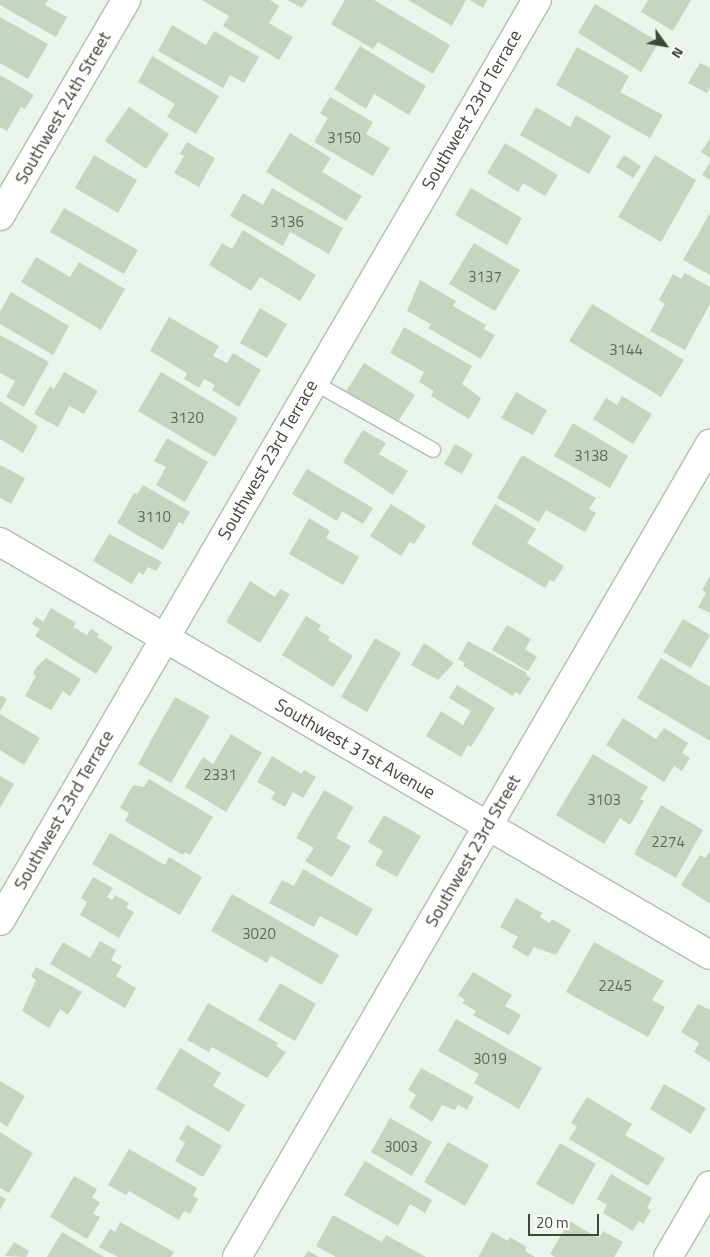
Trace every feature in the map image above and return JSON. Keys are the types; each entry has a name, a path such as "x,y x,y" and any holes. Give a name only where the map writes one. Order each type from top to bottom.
{"street":[{"name":"Southwest 24th Street","path":"0,216 126,0"},
{"name":"Southwest 23rd Terrace","path":"0,920 537,0"},
{"name":"Southwest 23rd Street","path":"237,1257 710,444"},
{"name":"Southwest 31st Avenue","path":"0,542 710,955"},
{"path":"668,1257 710,1185"}],"lane":[{"path":"313,382 433,450"}],"building":[{"path":"0,0 48,0 45,5 67,17 56,37 0,5"},
{"path":"202,0 270,0 279,6 269,23 293,37 279,60 223,26 229,16"},
{"path":"287,0 307,0 302,8"},
{"path":"345,0 374,0 450,45 433,74 378,42 373,49 331,24"},
{"path":"408,0 466,0 452,26"},
{"path":"470,0 487,0 483,8"},
{"path":"648,0 691,0 673,31 641,12"},
{"path":"595,4 659,42 641,72 578,33"},
{"path":"0,17 48,44 28,79 0,63"},
{"path":"172,25 206,45 214,31 259,57 244,83 230,75 223,88 158,51"},
{"path":"360,46 426,86 409,115 374,94 366,109 334,89"},
{"path":"577,47 629,76 620,92 663,115 650,138 556,85"},
{"path":"152,56 219,96 196,134 167,117 175,104 138,82"},
{"path":"700,63 710,68 710,87 707,93 688,83"},
{"path":"0,75 34,95 25,109 21,107 7,131 0,127"},
{"path":"330,97 373,122 366,134 390,148 373,176 314,142 328,118 320,113"},
{"path":"129,107 169,134 146,169 105,141"},
{"path":"536,107 570,127 576,115 611,136 589,174 520,135"},
{"path":"290,133 331,158 322,172 362,196 346,221 266,172"},
{"path":"710,138 710,158 701,152"},
{"path":"187,142 215,158 199,187 174,173 184,156 180,154"},
{"path":"505,143 558,175 545,196 523,183 518,192 487,173"},
{"path":"94,155 137,180 118,213 75,188"},
{"path":"624,155 641,166 633,178 616,167"},
{"path":"655,155 696,180 661,242 618,217"},
{"path":"710,162 710,180 702,175"},
{"path":"272,188 343,228 329,254 290,232 283,246 230,216 243,193 263,205"},
{"path":"471,188 522,218 507,245 455,215"},
{"path":"64,208 138,250 124,274 50,232"},
{"path":"710,213 710,275 683,260"},
{"path":"243,230 316,275 300,301 260,277 251,291 209,265 222,243 232,249"},
{"path":"474,243 520,270 495,311 449,284"},
{"path":"36,257 70,277 79,262 125,289 101,330 21,282"},
{"path":"685,273 710,287 710,304 685,350 650,331 665,304 659,300 673,274 681,279"},
{"path":"420,280 456,301 453,306 486,325 484,329 495,335 481,359 428,328 431,324 407,311"},
{"path":"11,292 69,326 53,355 0,324 0,312"},
{"path":"592,304 684,360 661,397 569,341"},
{"path":"260,308 287,324 267,358 240,343"},
{"path":"169,317 219,346 213,356 227,363 233,353 261,370 239,407 212,390 215,385 204,379 199,388 184,379 187,373 150,351"},
{"path":"404,327 472,366 462,384 481,398 469,419 431,396 434,391 419,382 424,372 390,353"},
{"path":"0,335 49,362 24,407 6,397 15,381 0,373"},
{"path":"364,363 415,395 396,425 345,393"},
{"path":"64,372 98,391 84,414 69,406 58,427 34,414 50,386 54,389"},
{"path":"161,372 238,418 215,457 138,411"},
{"path":"516,392 547,410 533,435 501,418"},
{"path":"622,396 652,414 633,444 593,419 606,398 617,405"},
{"path":"0,401 38,426 23,453 0,439"},
{"path":"573,423 628,456 610,488 554,456"},
{"path":"363,430 386,443 379,454 408,471 393,495 343,462"},
{"path":"167,438 208,462 185,502 156,485 166,467 154,461"},
{"path":"455,444 473,454 462,474 444,464"},
{"path":"522,455 596,498 589,509 596,513 585,532 546,510 539,522 497,498"},
{"path":"0,465 25,478 11,504 0,498"},
{"path":"307,469 373,508 363,524 342,511 337,521 292,494"},
{"path":"143,485 190,512 183,524 179,522 163,550 117,523 134,493 137,495"},
{"path":"391,504 426,526 414,544 410,542 401,556 370,536"},
{"path":"495,504 536,529 527,543 564,566 554,582 550,580 545,588 471,544"},
{"path":"309,518 330,531 326,538 359,557 343,585 289,554"},
{"path":"109,534 162,562 156,571 148,567 143,575 139,572 132,584 93,561"},
{"path":"710,576 710,613 698,607 706,593 702,590"},
{"path":"250,581 275,597 280,589 290,594 260,643 226,622"},
{"path":"51,608 76,623 73,627 87,635 91,629 99,634 97,637 113,647 96,674 35,636 40,629 32,624 36,617 43,622"},
{"path":"306,616 321,625 318,630 330,637 328,640 353,656 333,687 282,655"},
{"path":"683,619 710,635 691,668 663,652"},
{"path":"507,625 531,639 525,649 537,657 528,671 492,650"},
{"path":"375,638 401,653 367,712 341,697"},
{"path":"468,641 527,673 526,675 531,678 520,695 516,692 513,696 463,666 465,663 458,659"},
{"path":"424,643 454,663 438,680 411,665"},
{"path":"46,658 81,679 70,696 63,691 51,710 25,696 36,676 33,674 36,668"},
{"path":"661,658 710,687 710,741 637,698"},
{"path":"457,685 495,708 471,747 468,745 461,757 426,736 441,711 463,725 471,711 449,698"},
{"path":"0,695 7,699 0,711"},
{"path":"175,697 210,716 171,783 138,764"},
{"path":"0,714 40,738 24,765 0,750"},
{"path":"623,718 656,739 664,728 688,743 682,753 690,758 682,771 674,766 664,782 606,745"},
{"path":"231,734 262,753 226,812 185,787 203,757 213,764"},
{"path":"593,754 648,787 640,799 644,801 630,825 620,818 604,844 556,815"},
{"path":"272,756 302,774 304,770 316,777 303,798 293,792 285,807 271,799 275,792 257,782"},
{"path":"0,776 14,784 0,808"},
{"path":"149,779 213,817 190,855 185,852 183,855 125,821 129,813 120,808 133,785 144,787"},
{"path":"324,790 354,807 336,838 351,846 332,877 305,861 314,848 296,838"},
{"path":"661,805 703,830 676,878 634,854"},
{"path":"384,815 421,836 397,877 375,865 383,851 368,842"},
{"path":"110,833 165,865 169,857 202,877 180,915 92,864"},
{"path":"710,851 710,904 681,885 700,855 705,858"},
{"path":"303,869 373,909 357,936 320,916 314,927 269,903 282,880 294,886"},
{"path":"93,877 113,888 107,897 112,900 115,895 129,903 126,908 134,912 119,938 80,915 87,902 81,898"},
{"path":"232,894 339,955 322,985 271,956 267,963 211,931"},
{"path":"516,898 542,913 540,917 550,923 552,919 571,930 556,955 534,947 528,957 512,947 518,937 500,927"},
{"path":"100,941 116,950 111,960 122,966 116,976 136,988 125,1008 50,964 63,942 90,958"},
{"path":"594,942 664,981 652,1000 665,1007 648,1037 566,992"},
{"path":"36,967 82,992 68,1015 60,1009 49,1028 22,1011 36,980 31,976"},
{"path":"473,972 512,995 505,1006 521,1015 509,1035 473,1015 476,1011 462,1003 465,1000 458,995"},
{"path":"280,983 316,1004 295,1041 258,1020"},
{"path":"208,1003 278,1043 276,1046 286,1052 267,1078 212,1047 209,1052 187,1040"},
{"path":"698,1004 710,1010 710,1062 694,1052 699,1043 681,1032"},
{"path":"456,1019 542,1068 519,1109 474,1083 479,1074 438,1051"},
{"path":"180,1048 221,1073 213,1086 245,1105 229,1132 156,1089"},
{"path":"421,1068 474,1097 467,1110 458,1104 455,1110 442,1105 432,1122 409,1107 416,1095 408,1090"},
{"path":"0,1081 25,1096 7,1127 0,1122"},
{"path":"664,1084 706,1108 691,1134 650,1109"},
{"path":"587,1097 632,1124 625,1135 665,1158 648,1186 569,1139 577,1127 571,1123"},
{"path":"390,1118 432,1142 412,1176 371,1152"},
{"path":"187,1125 222,1146 203,1177 175,1161 185,1143 179,1139"},
{"path":"0,1132 33,1153 9,1193 0,1188"},
{"path":"448,1142 489,1165 465,1206 424,1182"},
{"path":"560,1143 596,1164 573,1205 536,1184"},
{"path":"129,1149 197,1188 193,1196 198,1199 190,1214 184,1211 179,1220 129,1191 126,1195 108,1185"},
{"path":"365,1161 432,1200 425,1213 410,1204 398,1226 344,1195"},
{"path":"611,1174 652,1198 647,1208 651,1210 643,1224 639,1221 633,1231 603,1213 607,1205 597,1199"},
{"path":"74,1176 97,1189 92,1198 100,1202 93,1214 100,1217 87,1239 50,1217"},
{"path":"0,1196 6,1199 0,1210"},
{"path":"333,1215 382,1242 386,1235 426,1257 336,1257 316,1246"},
{"path":"569,1221 599,1238 603,1231 623,1242 614,1257 555,1257 550,1254"},
{"path":"120,1222 174,1252 171,1257 118,1257 99,1247 110,1229 115,1232"},
{"path":"62,1232 104,1257 47,1257"},
{"path":"492,1232 508,1241 510,1237 527,1247 525,1251 535,1257 478,1257"},
{"path":"14,1242 29,1251 26,1257 5,1256"},
{"path":"308,1251 319,1257 304,1257"}]}
